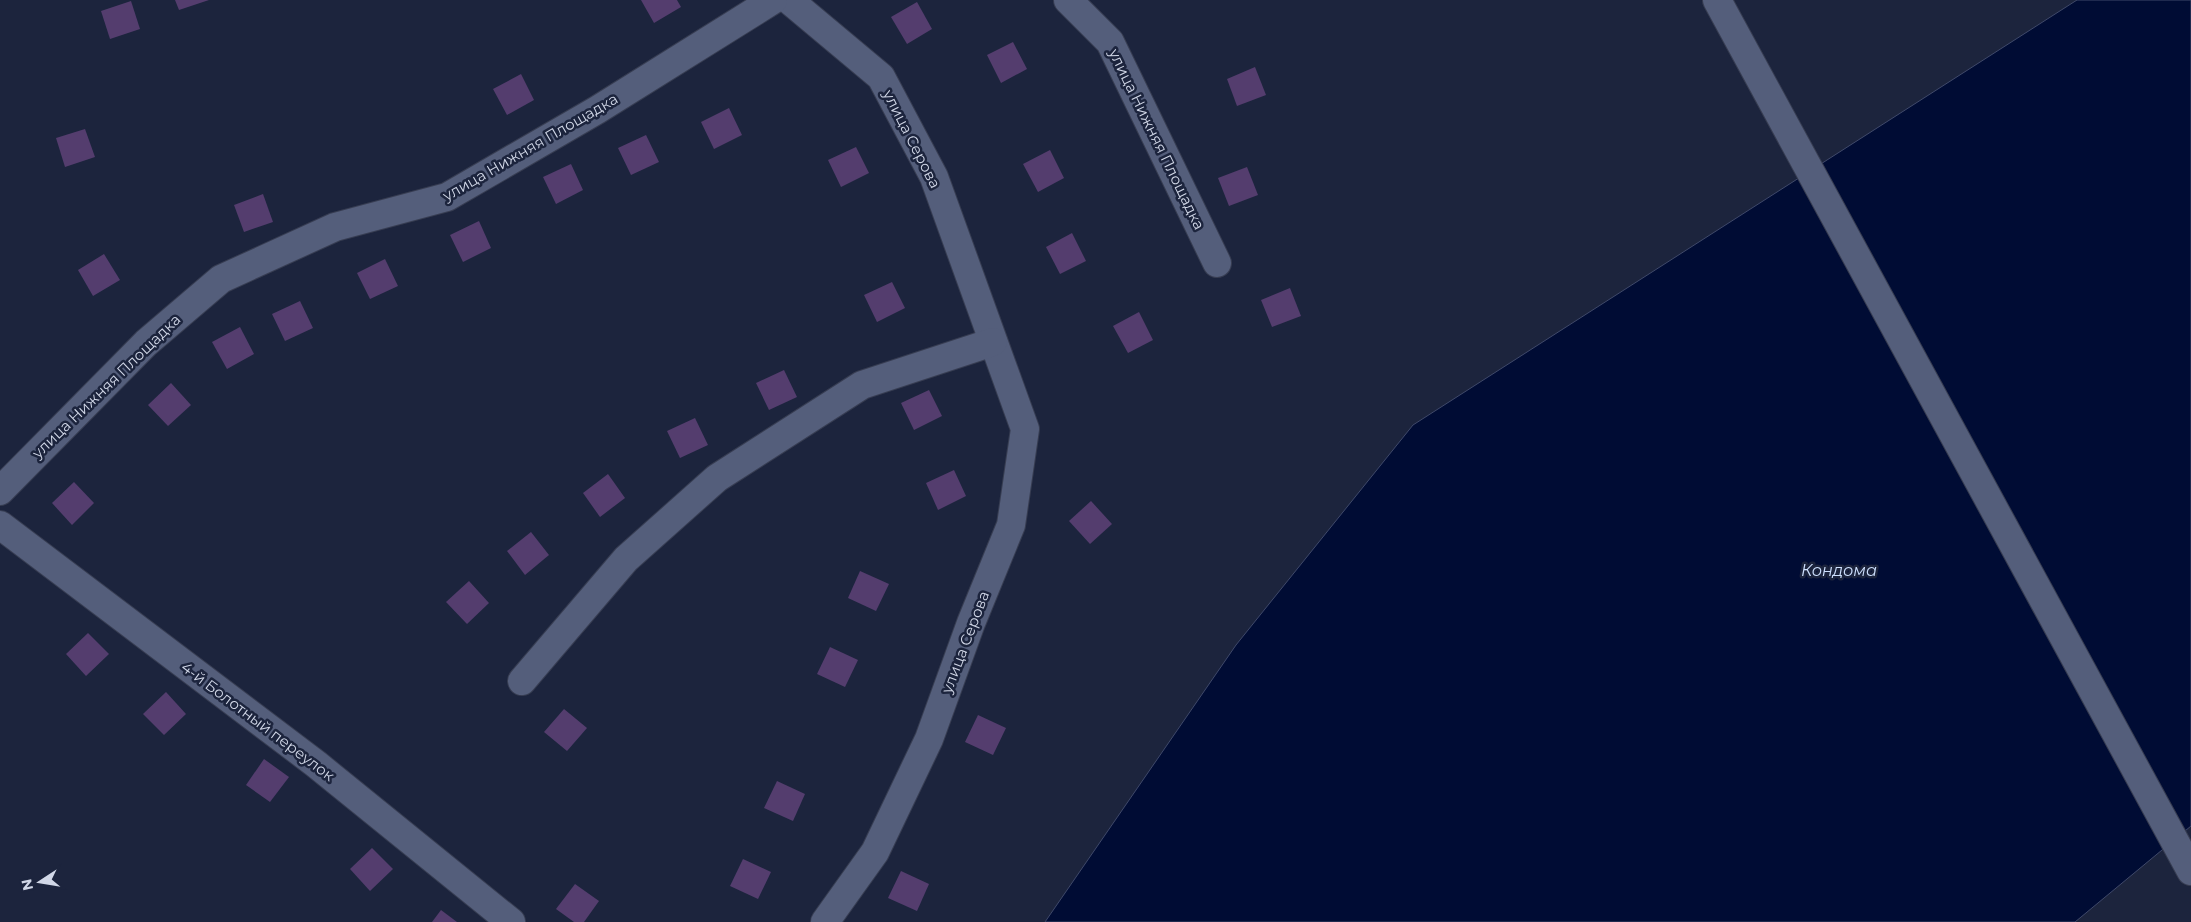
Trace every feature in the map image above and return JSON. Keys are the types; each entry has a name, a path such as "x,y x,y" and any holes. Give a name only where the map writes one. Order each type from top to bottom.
{"street":[{"name":"улица Нижняя Площадка","path":"0,491 146,343 221,279 335,227 447,197 597,110 773,0"},
{"name":"улица Серова","path":"789,0 881,77 934,177 1025,429 1011,525 971,623 929,739 875,852 825,922"},
{"name":"улица Нижняя Площадка","path":"1068,0 1110,42 1217,263"},
{"path":"1717,0 2191,870"},
{"path":"522,680 626,559 718,478 862,385 993,342"},
{"name":"4-й Болотный переулок","path":"0,525 316,764 511,922"}],"water":[{"name":"Кондома","path":"2077,0 2191,0 2191,826 2075,922 1045,922 1236,645 1413,425"}],"building":[{"path":"175,0 209,0 179,10"},
{"path":"641,0 677,0 681,7 654,23"},
{"path":"131,1 140,29 110,39 101,11"},
{"path":"917,2 932,29 907,44 891,17"},
{"path":"1013,42 1027,69 1001,83 987,55"},
{"path":"1255,67 1266,95 1237,106 1227,79"},
{"path":"521,74 534,100 507,115 493,89"},
{"path":"729,108 742,135 714,149 701,122"},
{"path":"85,129 95,157 65,167 56,138"},
{"path":"646,135 659,162 631,175 618,148"},
{"path":"856,147 869,173 841,187 828,160"},
{"path":"1050,150 1064,178 1038,192 1023,164"},
{"path":"571,164 583,190 556,204 543,177"},
{"path":"1247,167 1258,195 1229,206 1218,178"},
{"path":"263,194 273,222 244,232 234,205"},
{"path":"479,221 491,248 463,262 450,235"},
{"path":"1072,233 1086,261 1060,274 1046,247"},
{"path":"104,254 120,280 93,296 78,270"},
{"path":"385,259 398,286 370,299 357,273"},
{"path":"892,282 905,308 877,322 864,295"},
{"path":"1290,288 1301,316 1272,327 1261,300"},
{"path":"300,301 313,328 285,341 272,314"},
{"path":"1139,312 1153,340 1128,353 1113,326"},
{"path":"240,327 254,354 227,369 212,342"},
{"path":"784,370 797,397 769,410 756,383"},
{"path":"171,383 191,405 168,426 148,405"},
{"path":"929,390 942,416 914,430 901,403"},
{"path":"695,418 708,445 680,458 667,431"},
{"path":"954,470 966,496 938,510 926,483"},
{"path":"608,474 625,498 600,517 583,493"},
{"path":"74,482 94,503 72,525 52,503"},
{"path":"1091,501 1112,524 1090,544 1069,521"},
{"path":"531,532 549,555 525,575 507,551"},
{"path":"860,571 889,584 876,611 848,598"},
{"path":"469,581 489,603 467,624 446,602"},
{"path":"88,633 109,654 86,676 66,654"},
{"path":"830,647 858,660 845,687 817,674"},
{"path":"166,692 186,714 164,735 143,714"},
{"path":"564,709 587,728 567,751 544,732"},
{"path":"978,715 1006,728 993,755 965,742"},
{"path":"264,759 289,777 270,802 246,785"},
{"path":"777,781 805,794 793,821 764,808"},
{"path":"372,848 393,869 370,891 350,869"},
{"path":"743,859 771,872 758,899 730,886"},
{"path":"901,871 929,884 917,911 888,898"},
{"path":"575,884 599,901 584,922 574,922 556,909"},
{"path":"441,910 457,922 432,922"}]}
